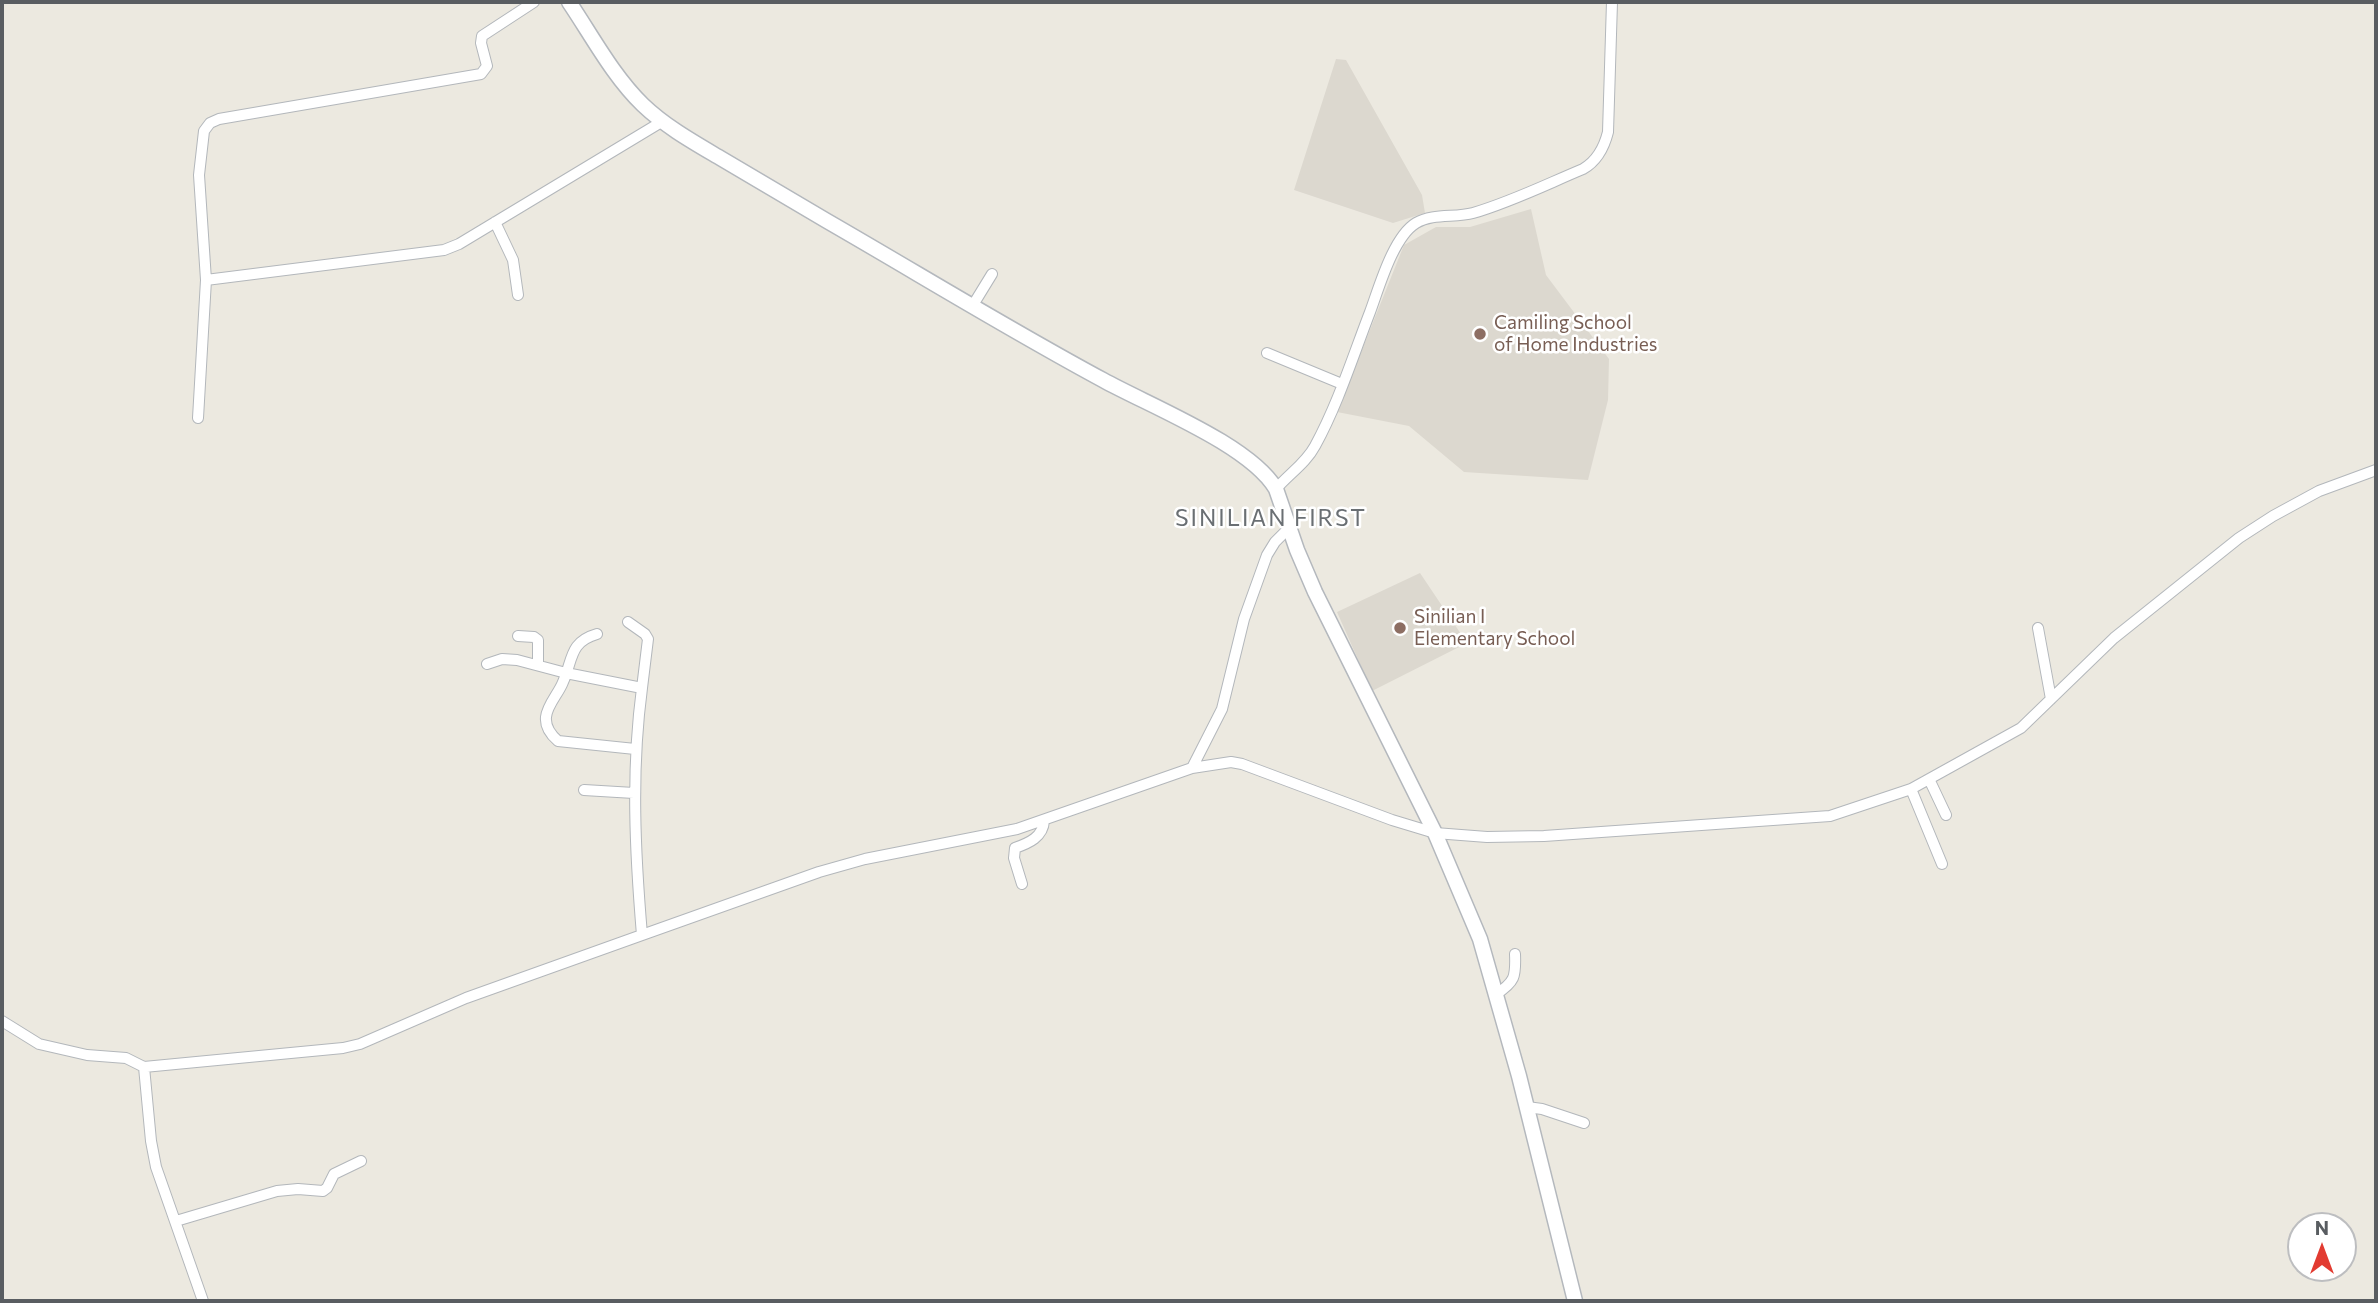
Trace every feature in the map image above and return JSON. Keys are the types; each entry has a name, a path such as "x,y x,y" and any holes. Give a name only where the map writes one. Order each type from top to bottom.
{"street":[{"path":"198,418 206,279 199,175 204,131 210,123 219,119 481,74 487,66 481,43 482,36 534,2"},
{"path":"569,2 625,85 642,104 663,121 766,186 1103,381 1226,445 1261,470 1276,489 1315,592 1435,833 1480,939 1527,1107 1575,1301"},
{"path":"1276,489 1315,446 1387,268 1399,243 1411,227 1425,219 1475,212 1547,184 1583,169 1602,150 1608,132 1612,2"},
{"path":"206,279 436,252 458,244 663,121"},
{"path":"495,222 513,260 518,295"},
{"path":"974,305 992,274"},
{"path":"1267,353 1342,384"},
{"path":"2,1021 39,1044 87,1055 126,1058 144,1067 344,1048 360,1044 466,998 819,872 865,859 1017,830 1192,768 1231,762 1435,833 1488,837 1544,836 1830,816 1911,789 2021,728 2114,638 2239,538 2319,491 2376,470"},
{"path":"1192,768 1222,709 1244,619 1267,555 1275,542 1290,528"},
{"path":"628,622 648,639 635,749 634,793 642,935"},
{"path":"2038,628 2051,699"},
{"path":"597,634 586,638 573,651 546,716 548,729 558,741 635,749"},
{"path":"518,636 538,640 538,665"},
{"path":"487,664 509,659 642,688"},
{"path":"1929,779 1946,815"},
{"path":"1911,789 1942,864"},
{"path":"584,790 634,793"},
{"path":"1022,884 1014,858 1015,848 1034,840 1043,831 1044,821"},
{"path":"1496,995 1514,979 1515,954"},
{"path":"144,1067 153,1153 203,1301"},
{"path":"1527,1107 1542,1109 1584,1123"},
{"path":"176,1221 278,1191 323,1191 334,1174 361,1161"}],"shaded area":[{"path":"1336,59 1346,60 1422,195 1425,213 1393,223 1294,190"},
{"name":"Camiling School of Home Industries","path":"1531,209 1546,275 1609,359 1608,400 1588,480 1464,472 1409,426 1337,412 1404,245 1436,227 1470,227"},
{"name":"Sinilian I Elementary School","path":"1420,573 1467,643 1372,691 1337,612"}],"place":[{"name":"Camiling School of Home Industries","path":"1480,334"},
{"name":"Sinilian I Elementary School","path":"1400,628"}],"district":[{"name":"SINILIAN FIRST","path":"1271,518"}]}
